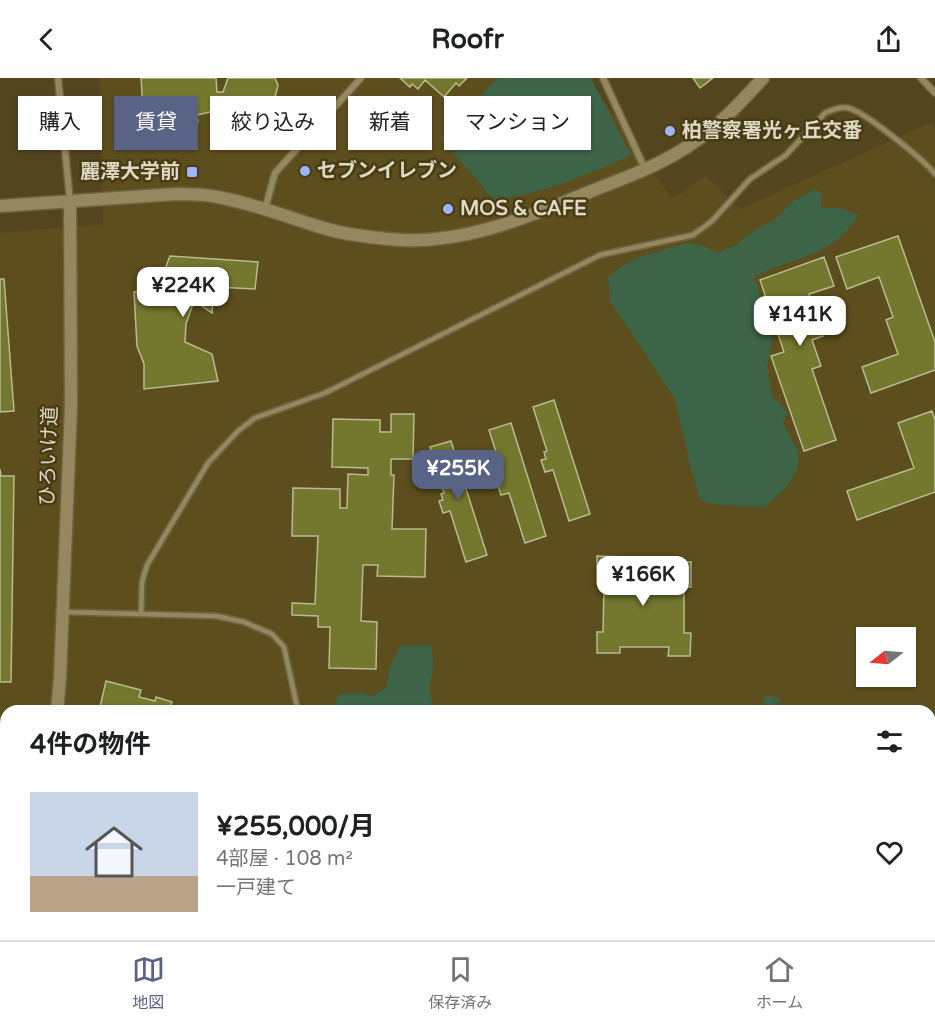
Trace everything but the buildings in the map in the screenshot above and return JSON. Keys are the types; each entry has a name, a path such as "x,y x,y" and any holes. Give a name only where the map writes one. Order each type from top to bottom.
{"street":[{"path":"58,78 70,202"},
{"path":"265,209 275,173 361,78"},
{"path":"603,78 645,170"},
{"path":"0,206 176,194 217,196 320,227 390,240 439,238 479,232 562,203 645,170 673,155 711,130 763,78"},
{"path":"921,78 935,93"},
{"name":"ひろいけ道","path":"57,705 71,406 70,202"}],"lane":[{"path":"141,614 142,582 147,565 195,482 224,444 255,418 325,393 600,255 693,235 712,221 750,179 778,162 825,113 835,109 847,107 862,115 926,162 935,174"},
{"path":"63,612 216,616 244,622 272,634 284,647 297,705"}],"shaded area":[{"path":"100,78 588,78 672,199 706,176 740,209 933,122 935,132 935,705 0,705 0,233 103,224"}],"green space":[{"path":"498,78 591,78 631,155 564,182 495,201 450,150 591,150 591,96 481,96"},
{"path":"815,189 822,195 821,208 840,208 858,215 836,241 824,249 754,277 770,325 772,339 767,367 772,396 788,413 783,422 798,453 796,471 785,487 764,508 715,504 700,500 675,399 610,301 608,278 623,265 640,257 686,243 701,245 718,253 775,220 792,202"},
{"path":"431,645 434,665 429,688 433,705 335,705 338,694 360,693 373,696 387,687 389,669 400,646"},
{"path":"765,695 780,698 779,705 763,705"}],"place":[{"name":"柏警察署光ヶ丘交番","path":"670,131"},
{"name":"セブンイレブン","path":"305,171"},
{"name":"麗澤大学前","path":"192,172"},
{"name":"MOS & CAFE","path":"448,209"}]}
